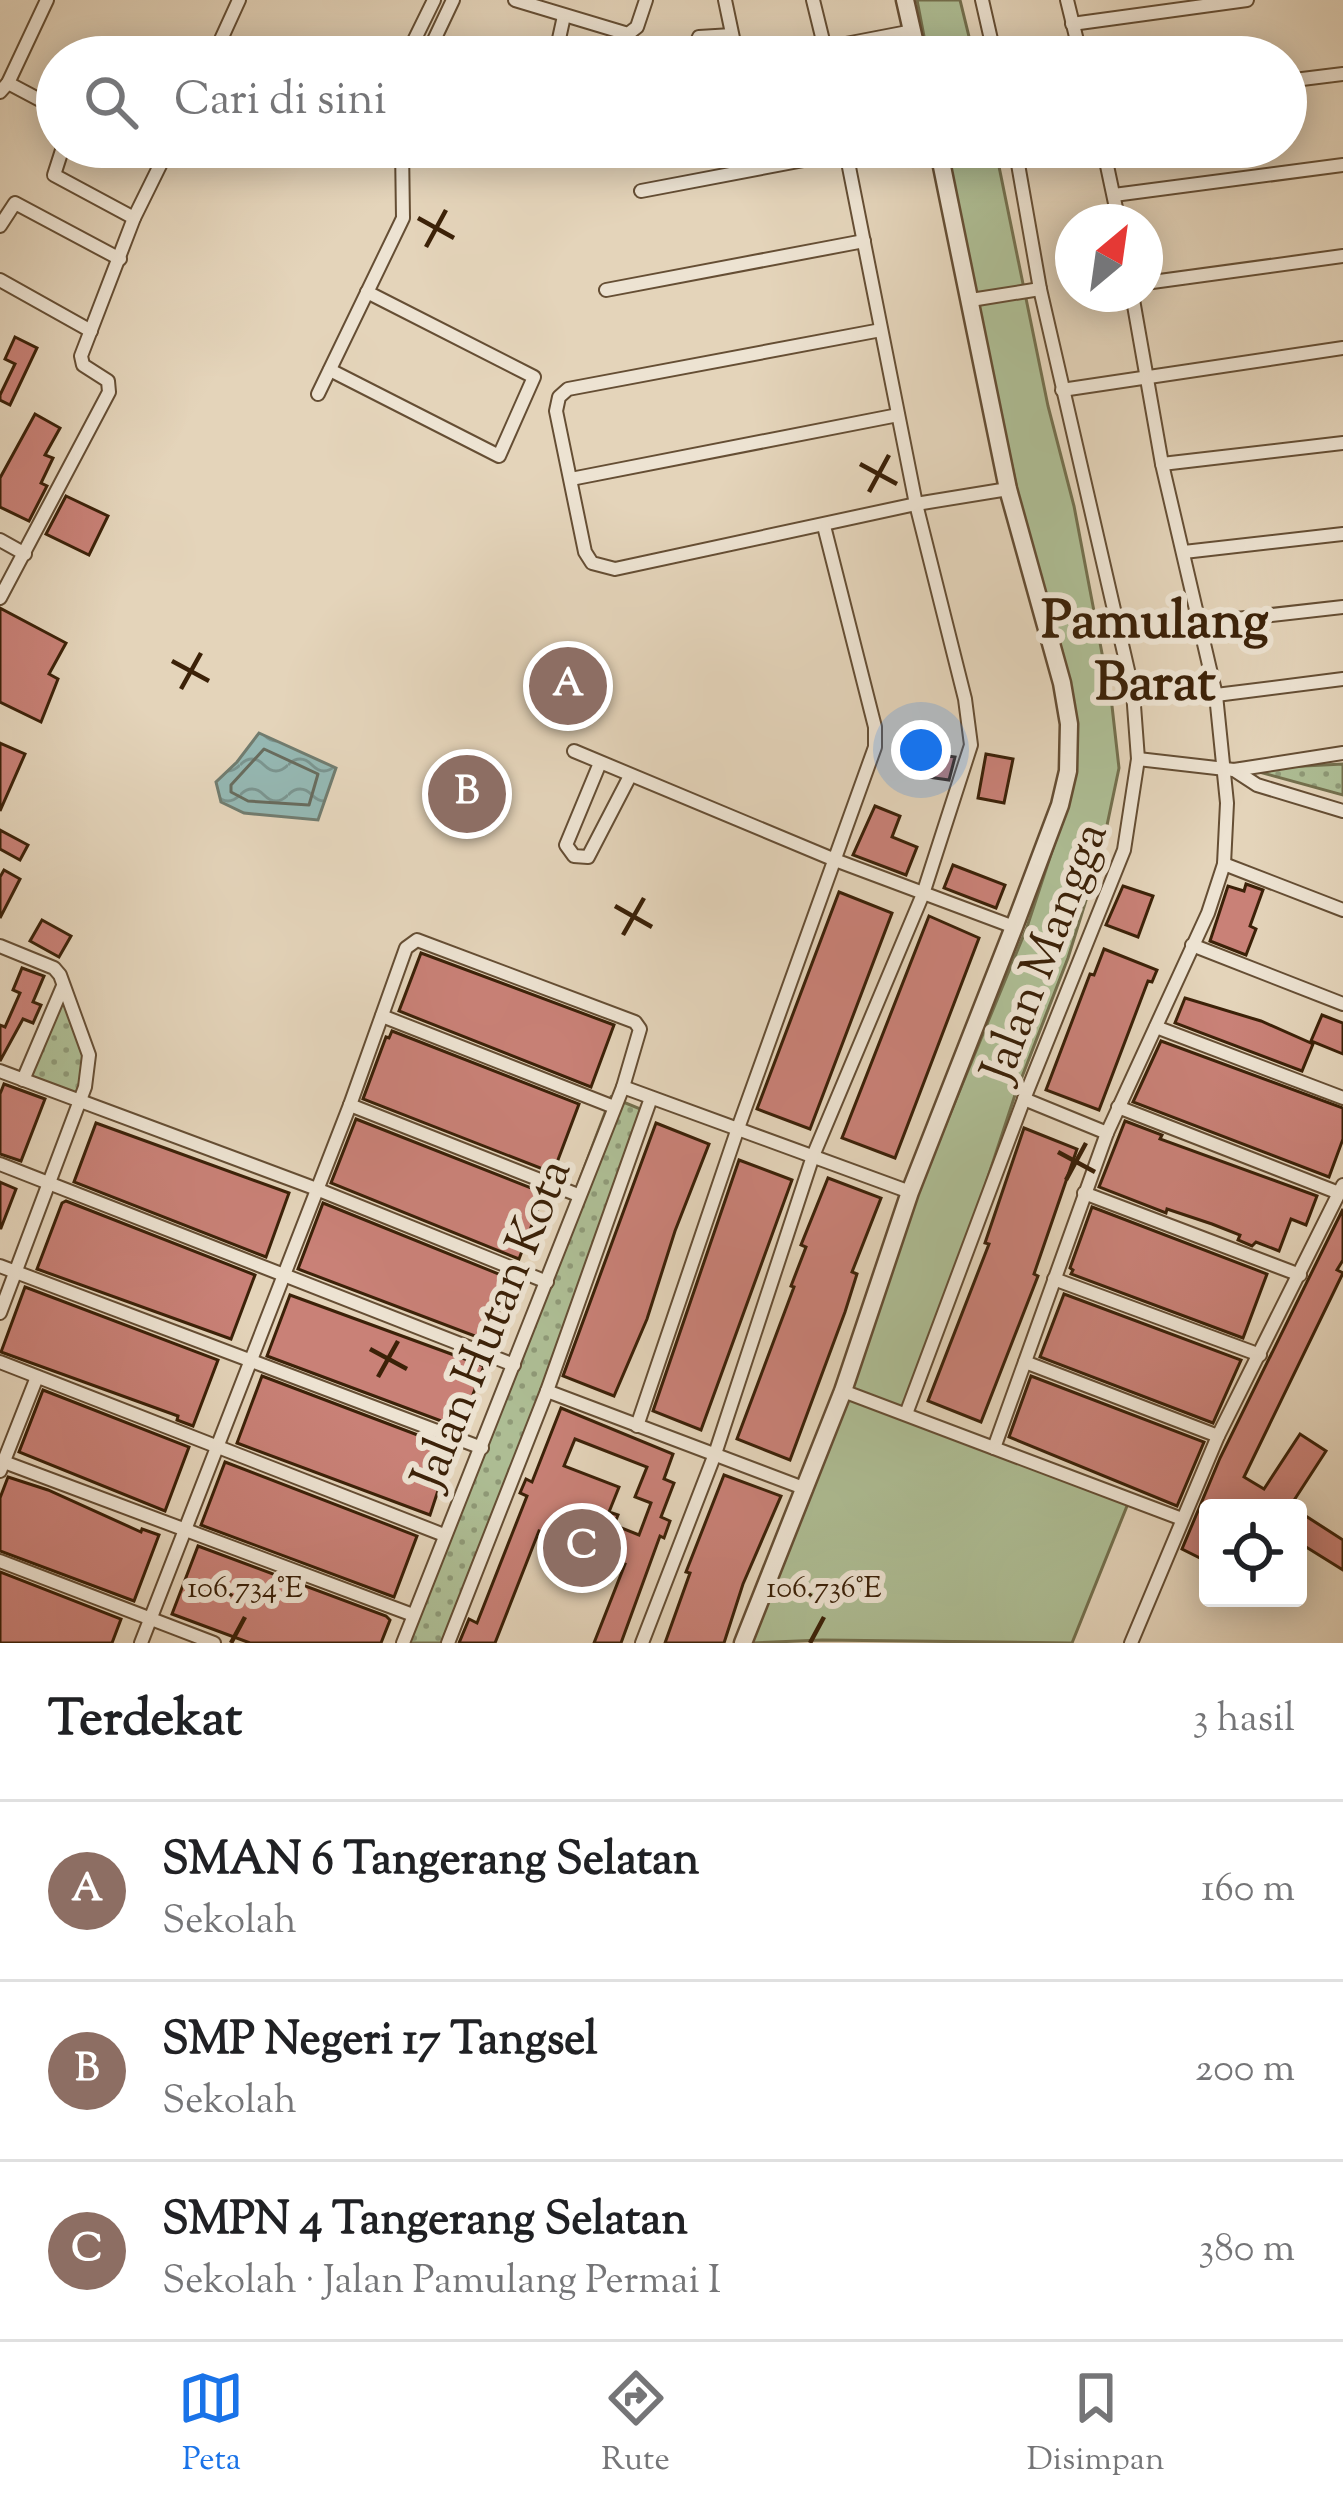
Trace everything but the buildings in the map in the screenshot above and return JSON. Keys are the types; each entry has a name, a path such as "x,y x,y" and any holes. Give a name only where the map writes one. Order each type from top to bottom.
{"street":[{"path":"36,100 4,87 47,0"},
{"path":"223,36 239,0"},
{"path":"416,36 434,0"},
{"path":"436,36 453,0"},
{"path":"515,0 628,34 637,27 646,0"},
{"path":"716,36 732,35 725,0"},
{"path":"813,0 822,36"},
{"path":"905,0 914,36"},
{"path":"982,0 990,36"},
{"path":"1067,0 1075,36"},
{"path":"1072,24 1247,0"},
{"path":"560,36 564,16"},
{"path":"892,36 913,31"},
{"path":"1307,78 1343,74"},
{"path":"1114,195 1343,165"},
{"path":"56,168 53,176 134,218"},
{"path":"0,598 109,392 104,377 81,362 134,218 159,168"},
{"path":"318,394 403,218 402,168"},
{"path":"640,191 756,168"},
{"path":"642,1643 715,1454 813,1156 923,894 971,745 971,724 916,504 850,168"},
{"path":"743,1643 806,1489 910,1192 1060,806 1070,746 1062,683 1008,489 943,168"},
{"name":"Jalan Mangga","path":"906,1414 1124,850 1138,759 1133,692 1040,290 1019,168"},
{"path":"1108,168 1116,204"},
{"path":"0,226 15,203 120,260"},
{"path":"606,290 864,241"},
{"path":"1163,281 1343,256"},
{"path":"0,280 91,331"},
{"path":"971,300 1040,290"},
{"path":"330,370 499,456 533,376 367,292"},
{"path":"994,1448 1107,1132 1224,864 1229,770 1162,464 1135,312"},
{"path":"881,330 568,389 559,397 556,411 585,552 592,563 615,569 916,504 1008,489"},
{"path":"1062,390 1343,348"},
{"path":"571,479 898,415"},
{"path":"1162,464 1343,443"},
{"path":"637,1426 737,1131 871,768 875,727 824,526"},
{"path":"1184,552 1343,534"},
{"path":"0,541 25,554"},
{"path":"1200,622 1343,607"},
{"path":"1216,695 1343,679"},
{"path":"574,752 835,860 1014,927"},
{"path":"1138,759 1229,770 1343,753"},
{"path":"600,763 566,845 574,856 588,857 630,776"},
{"path":"1229,770 1257,785 1343,812"},
{"path":"1224,864 1343,910"},
{"name":"Jalan Hutan Kota","path":"382,1016 406,948 417,940 635,1022 640,1029 623,1088 403,1643"},
{"path":"1192,945 1343,1004"},
{"path":"0,946 54,968 88,1054 79,1103 0,1312"},
{"path":"23,1080 64,985"},
{"path":"141,1643 382,1016 614,1107"},
{"path":"1156,1027 1343,1098"},
{"path":"0,1071 314,1188 547,1282"},
{"path":"623,1088 910,1192"},
{"path":"448,1643 548,1391 651,1098"},
{"path":"1024,1100 1107,1132"},
{"path":"350,1105 578,1196"},
{"path":"1118,1107 1341,1189 1219,1436 1131,1643"},
{"path":"0,1164 514,1365"},
{"path":"1084,1193 1300,1275"},
{"path":"0,1266 482,1448"},
{"path":"1054,1279 1260,1355"},
{"path":"0,1362 443,1535"},
{"path":"1025,1362 1219,1436"},
{"path":"37,1376 2,1467 413,1615"},
{"path":"548,1391 806,1489"},
{"path":"843,1391 1181,1519"},
{"path":"0,1561 214,1643"}],"green space":[{"path":"917,0 960,0 969,36 924,36"},
{"path":"948,168 999,168 1048,406 1074,506 1119,768 1102,849 1068,958 1015,1095 909,1417 1129,1501 1072,1643 751,1643 915,1199 1027,927 1061,824 1072,748"},
{"path":"1343,764 1343,795 1248,769"},
{"path":"64,985 89,1055 79,1103 23,1080"},
{"path":"611,1097 643,1110 545,1389 445,1643 404,1643"}],"water":[{"path":"259,733 336,768 318,820 244,813 221,802 216,782"}],"place":[{"name":"SMAN 6 Tangerang Selatan","path":"568,686"},
{"name":"SMP Negeri 17 Tangsel","path":"467,794"},
{"name":"SMPN 4 Tangerang Selatan","path":"582,1548"}],"district":[{"name":"Pamulang Barat","path":"1155,649"}]}
